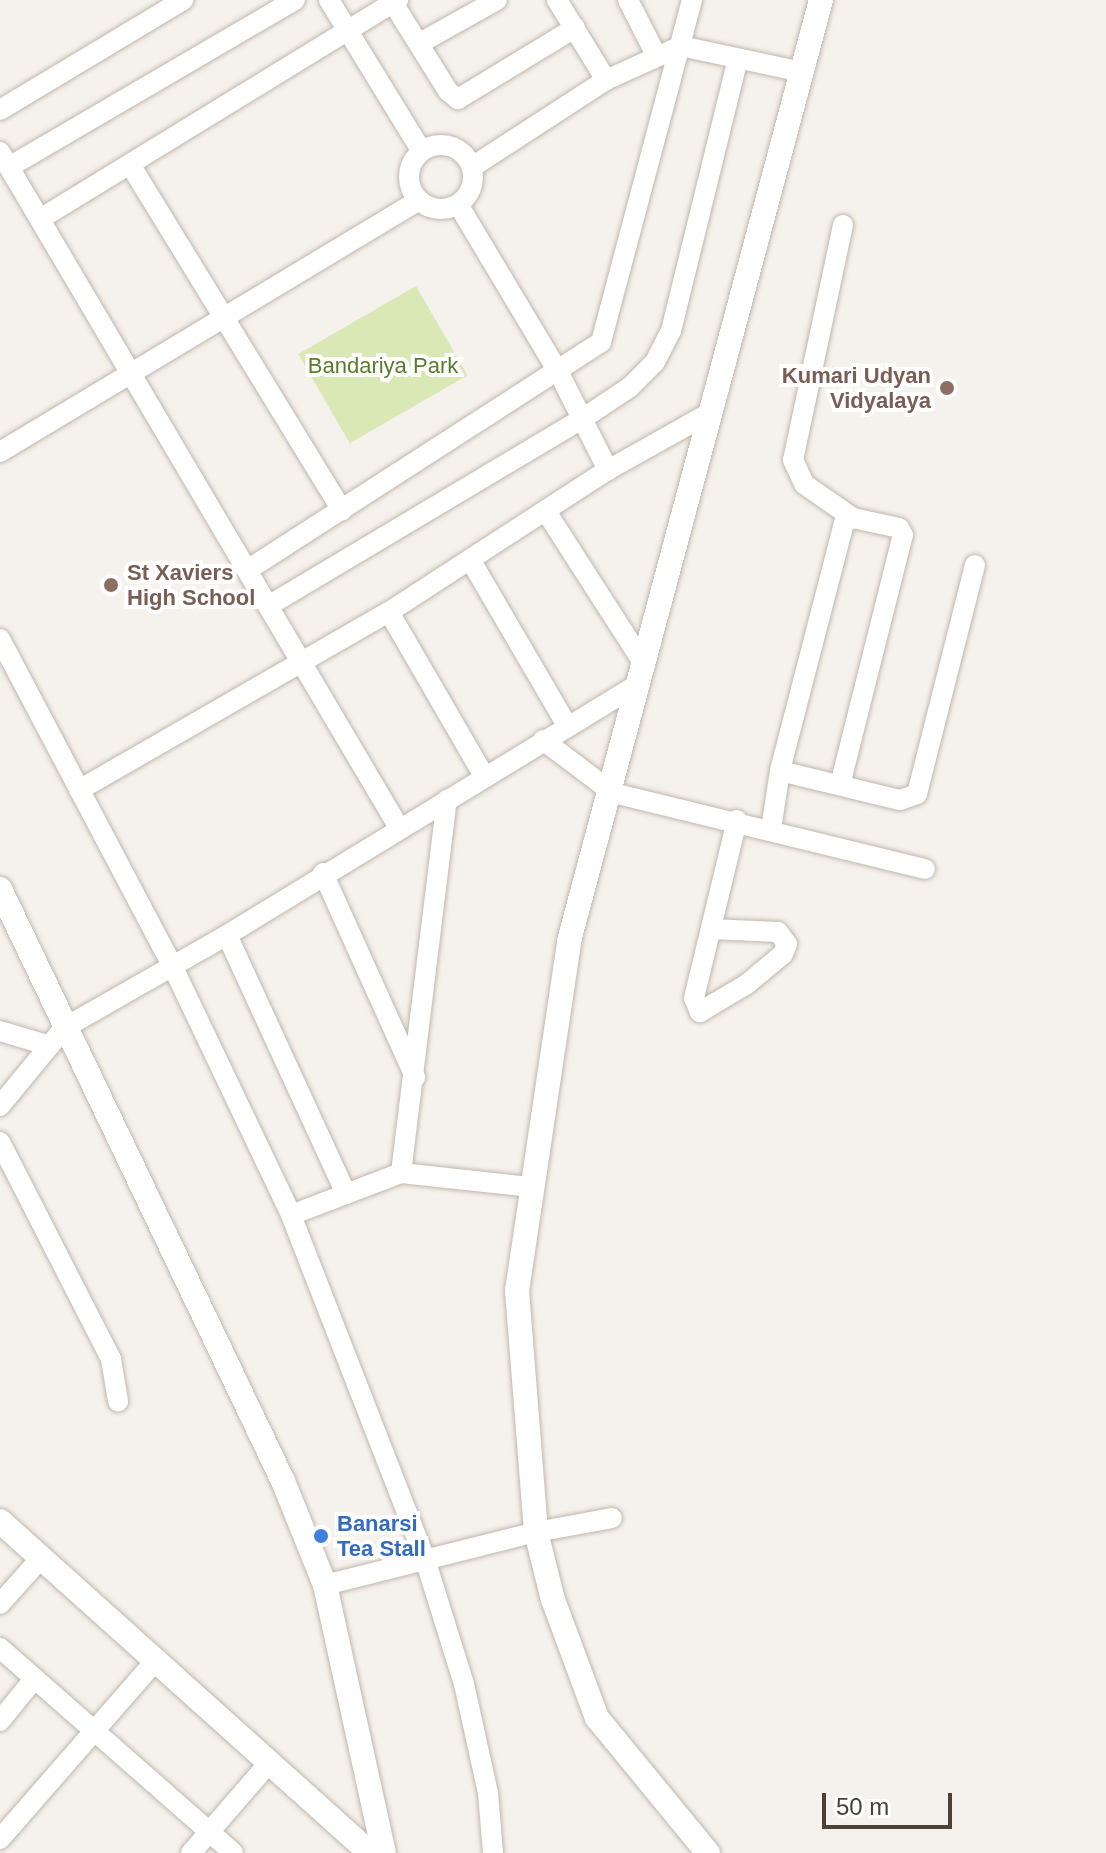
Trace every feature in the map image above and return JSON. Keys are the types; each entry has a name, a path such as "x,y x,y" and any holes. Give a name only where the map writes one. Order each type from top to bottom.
{"street":[{"path":"0,110 183,0"},
{"path":"295,0 5,160 128,376 249,569 297,661 398,826"},
{"path":"329,0 347,34 421,150"},
{"path":"420,43 497,0"},
{"path":"557,0 606,80"},
{"path":"628,0 656,55"},
{"path":"249,569 559,373 601,342 609,325 692,0"},
{"path":"708,1853 597,1718 553,1600 536,1532 517,1291 529,1187 569,941 613,793 706,415 798,71 821,0"},
{"path":"40,219 396,2 458,99 575,28"},
{"path":"472,167 606,80 681,46 798,71"},
{"path":"268,606 582,419 644,374 671,331 738,59"},
{"path":"451,146 472,167 469,195 459,206 437,211 417,201 408,184 409,165 421,150 451,146"},
{"path":"131,166 342,510"},
{"path":"0,452 417,201"},
{"path":"459,206 559,373 608,470"},
{"path":"840,785 903,546 899,528 853,518 804,484 793,460 843,225"},
{"path":"79,790 297,661 389,612 547,513 608,470 706,415"},
{"path":"547,513 642,674"},
{"path":"771,829 780,771 840,535 844,523 853,518"},
{"path":"471,561 567,725"},
{"path":"780,771 906,801 917,794 975,565"},
{"path":"389,612 484,776"},
{"path":"0,639 171,963 291,1215 425,1559 464,1684 488,1793 493,1853"},
{"path":"0,1106 57,1037 171,963 227,935 398,826 447,800 642,674"},
{"path":"543,740 613,793 737,820 925,869"},
{"path":"401,1173 447,800"},
{"path":"711,929 778,932 787,944 783,954 747,984 700,1012 694,998 737,820"},
{"path":"323,873 415,1077"},
{"path":"0,889 57,1037 283,1481 325,1585 384,1853"},
{"path":"227,935 346,1194"},
{"path":"0,1031 57,1037"},
{"path":"0,1142 111,1359 118,1401"},
{"path":"291,1215 401,1173 529,1187"},
{"path":"325,1585 536,1532 612,1518"},
{"path":"0,1521 370,1853"},
{"path":"0,1604 41,1558"},
{"path":"0,1648 233,1853"},
{"path":"0,1839 157,1659"},
{"path":"0,1721 35,1678"},
{"path":"191,1853 269,1763"}],"green space":[{"name":"Bandariya Park","path":"416,286 468,375 350,443 298,354"}],"place":[{"name":"Kumari Udyan Vidyalaya","path":"947,388"},
{"name":"St Xaviers High School","path":"111,585"},
{"name":"Banarsi Tea Stall","path":"321,1536"}]}
